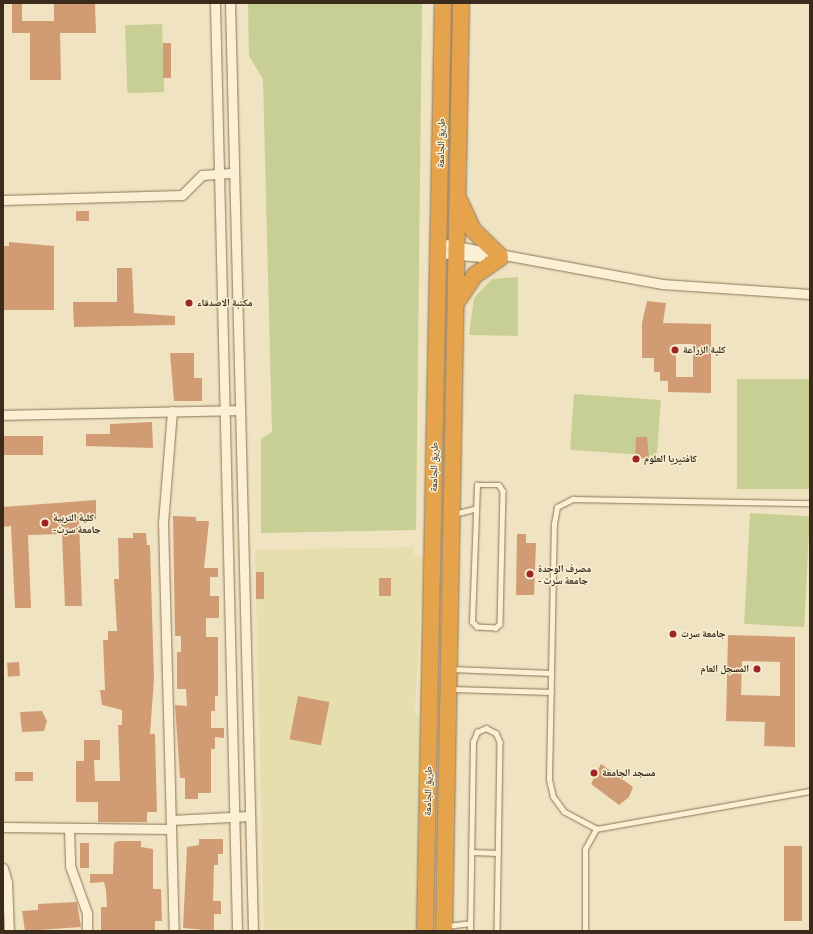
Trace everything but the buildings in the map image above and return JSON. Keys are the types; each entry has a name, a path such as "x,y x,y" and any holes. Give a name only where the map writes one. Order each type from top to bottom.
{"highway":[{"name":"طريق الجامعة","path":"426,931 443,3"},
{"name":"طريق الجامعة","path":"444,928 461,3"},
{"path":"456,303 475,275 504,258 473,230 458,196"}],"street":[{"path":"215,3 238,931"},
{"path":"230,3 253,931"},
{"path":"3,200 182,195 202,175 234,173"},
{"path":"438,248 712,290 810,294"},
{"path":"3,415 240,410"},
{"path":"172,411 163,522 174,931"},
{"path":"3,827 69,830 171,824 250,816"},
{"path":"69,830 70,866 86,913 87,931"},
{"path":"3,868 9,931"}],"lane":[{"path":"477,485 502,487 500,624 496,628 477,627 472,622 474,509 477,485"},
{"path":"810,503 564,501 557,507 554,524 549,780 553,797 569,816 596,829 810,791"},
{"path":"452,514 474,509"},
{"path":"449,669 551,673"},
{"path":"448,688 551,692"},
{"path":"470,931 473,742 477,732 486,728 496,732 500,742 497,931"},
{"path":"585,931 585,849 596,829"},
{"path":"471,852 498,853"},
{"path":"444,928 470,923"}],"shaded area":[{"path":"414,547 414,554 423,559 415,710 420,718 416,931 264,931 255,550"}],"green space":[{"path":"248,3 422,3 416,530 261,533 261,439 272,432 263,79 249,56"},
{"path":"162,24 164,92 127,93 125,25"},
{"path":"518,277 518,336 469,335 474,298 492,279"},
{"path":"737,379 810,379 810,489 737,489"},
{"path":"574,394 661,400 657,456 570,450"},
{"path":"750,513 810,516 804,627 744,624"}],"place":[{"name":"مكتبة الاصدقاء","path":"189,303"},
{"name":"كلية الزراعة","path":"675,350"},
{"name":"كافتيريا العلوم","path":"636,459"},
{"name":"كلية التربية -جامعة سرت","path":"45,523"},
{"name":"مصرف الوحدة - جامعة سرت","path":"530,574"},
{"name":"جامعة سرت","path":"673,634"},
{"name":"المسجل العام","path":"757,669"},
{"name":"مسجد الجامعة","path":"594,773"}]}
